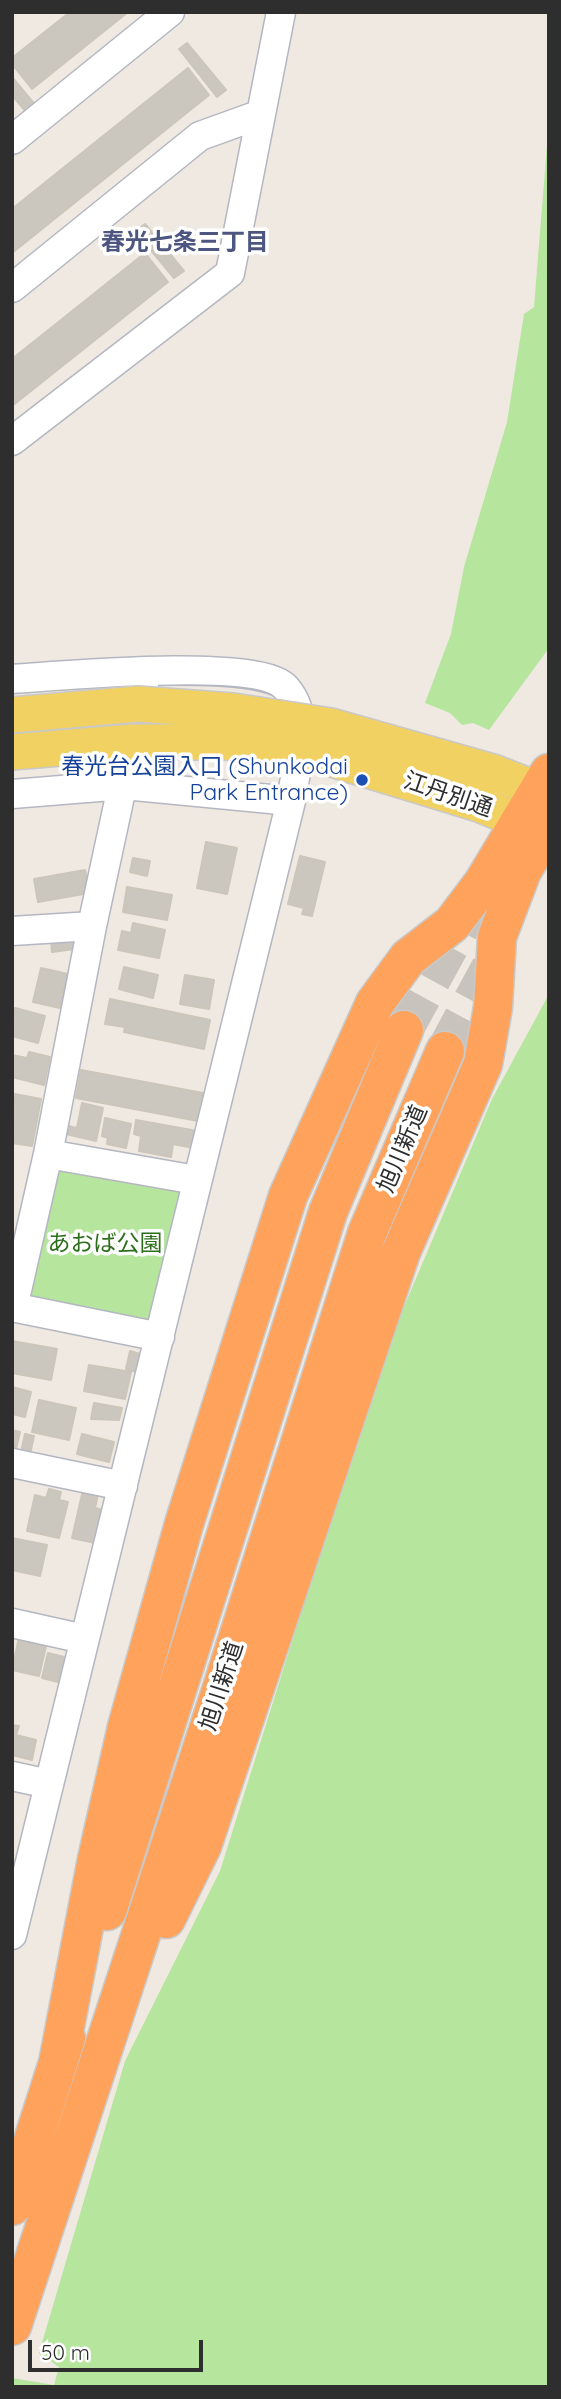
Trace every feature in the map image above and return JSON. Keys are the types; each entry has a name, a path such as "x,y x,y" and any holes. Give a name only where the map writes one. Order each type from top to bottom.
{"highway":[{"path":"104,2043 202,1846 401,1252 483,1063 493,1007 497,937 543,810"},
{"path":"58,2063 97,1859 127,1727 184,1524 288,1196 375,1003 408,958 452,924 543,810"},
{"name":"旭川新道","path":"12,2206 171,1716 328,1212 404,1030"},
{"name":"旭川新道","path":"12,2326 223,1685 367,1233 445,1051"}],"main road":[{"name":"江丹別通","path":"12,715 138,704 233,712 327,741 493,772 543,810"},
{"name":"江丹別通","path":"12,752 133,742 327,741"}],"street":[{"path":"12,140 170,12"},
{"path":"12,441 230,273 281,12"},
{"path":"12,288 200,136 261,114"},
{"path":"12,679 148,669 259,676 285,685 299,709 302,727 291,801 13,1932"},
{"path":"148,669 92,926 48,1154 13,1308 160,1336"},
{"path":"12,794 124,785 291,801"},
{"path":"12,931 92,926"},
{"path":"48,1154 196,1181"},
{"path":"12,1463 123,1486"},
{"path":"12,1623 84,1639"},
{"path":"12,1776 49,1784"}],"green space":[{"path":"549,120 549,648 489,730 473,723 462,725 450,713 425,703 451,634 464,567 507,422 524,314 534,307"},
{"path":"549,994 549,2387 12,2387 12,2378 54,2385 59,2367 39,2353 125,2061 220,1871 306,1597 398,1321 492,1099"},
{"name":"あおば公園","path":"48,1154 196,1180 160,1337 13,1308"}],"building":[{"path":"70,12 128,12 32,89 12,64 12,58"},
{"path":"187,43 226,90 217,97 179,49"},
{"path":"188,68 209,95 12,253 12,209"},
{"path":"12,77 36,106 27,113 12,95"},
{"path":"145,224 184,271 174,278 135,231"},
{"path":"145,253 168,282 12,406 12,359"},
{"path":"206,842 237,848 227,894 197,888"},
{"path":"300,856 325,862 312,916 302,914 304,908 288,904"},
{"path":"133,858 150,861 147,876 130,872"},
{"path":"85,870 89,893 38,902 34,879"},
{"path":"127,887 172,895 167,920 123,912"},
{"path":"133,923 165,930 159,958 118,950 122,931 131,933"},
{"path":"74,938 75,949 52,952 51,941"},
{"path":"124,967 158,975 153,998 119,989"},
{"path":"41,968 68,974 60,1008 33,1002"},
{"path":"185,975 214,980 209,1009 180,1004"},
{"path":"110,999 210,1020 204,1049 124,1032 125,1027 105,1024"},
{"path":"15,1008 45,1016 38,1043 12,1036"},
{"path":"29,1052 50,1057 44,1085 12,1077 12,1055 27,1058"},
{"path":"81,1070 203,1093 198,1121 76,1098"},
{"path":"15,1094 41,1099 32,1146 12,1143"},
{"path":"82,1103 103,1108 96,1141 66,1134 68,1126 77,1128"},
{"path":"105,1118 131,1124 126,1148 107,1144 108,1138 102,1136"},
{"path":"136,1120 197,1131 194,1148 173,1144 171,1157 139,1151 141,1136 134,1134"},
{"path":"12,1341 57,1349 51,1380 12,1373"},
{"path":"130,1351 140,1354 136,1372 126,1369"},
{"path":"89,1365 131,1372 125,1399 84,1391"},
{"path":"12,1387 31,1392 25,1417 12,1414"},
{"path":"39,1400 76,1408 69,1440 32,1432"},
{"path":"94,1403 122,1408 119,1420 91,1419"},
{"path":"12,1430 20,1432 16,1449 12,1448"},
{"path":"25,1434 34,1436 30,1454 21,1452"},
{"path":"82,1434 114,1442 109,1462 77,1454"},
{"path":"49,1489 61,1492 59,1500 68,1502 59,1538 27,1531 35,1495 46,1498"},
{"path":"83,1490 98,1494 95,1508 103,1510 95,1543 72,1538"},
{"path":"12,1538 47,1545 40,1576 12,1570"},
{"path":"20,1633 48,1638 39,1676 12,1670"},
{"path":"48,1653 64,1657 58,1682 42,1678"},
{"path":"12,1725 19,1726 16,1735 36,1740 32,1760 12,1755"}],"tunnel":[{"path":"404,1030 472,906"},
{"path":"445,1051 499,951"}],"place":[{"name":"春光台公園入口 (Shunkodai Park Entrance)","path":"362,780"}],"district":[{"name":"春光七条三丁目","path":"185,243"}]}
